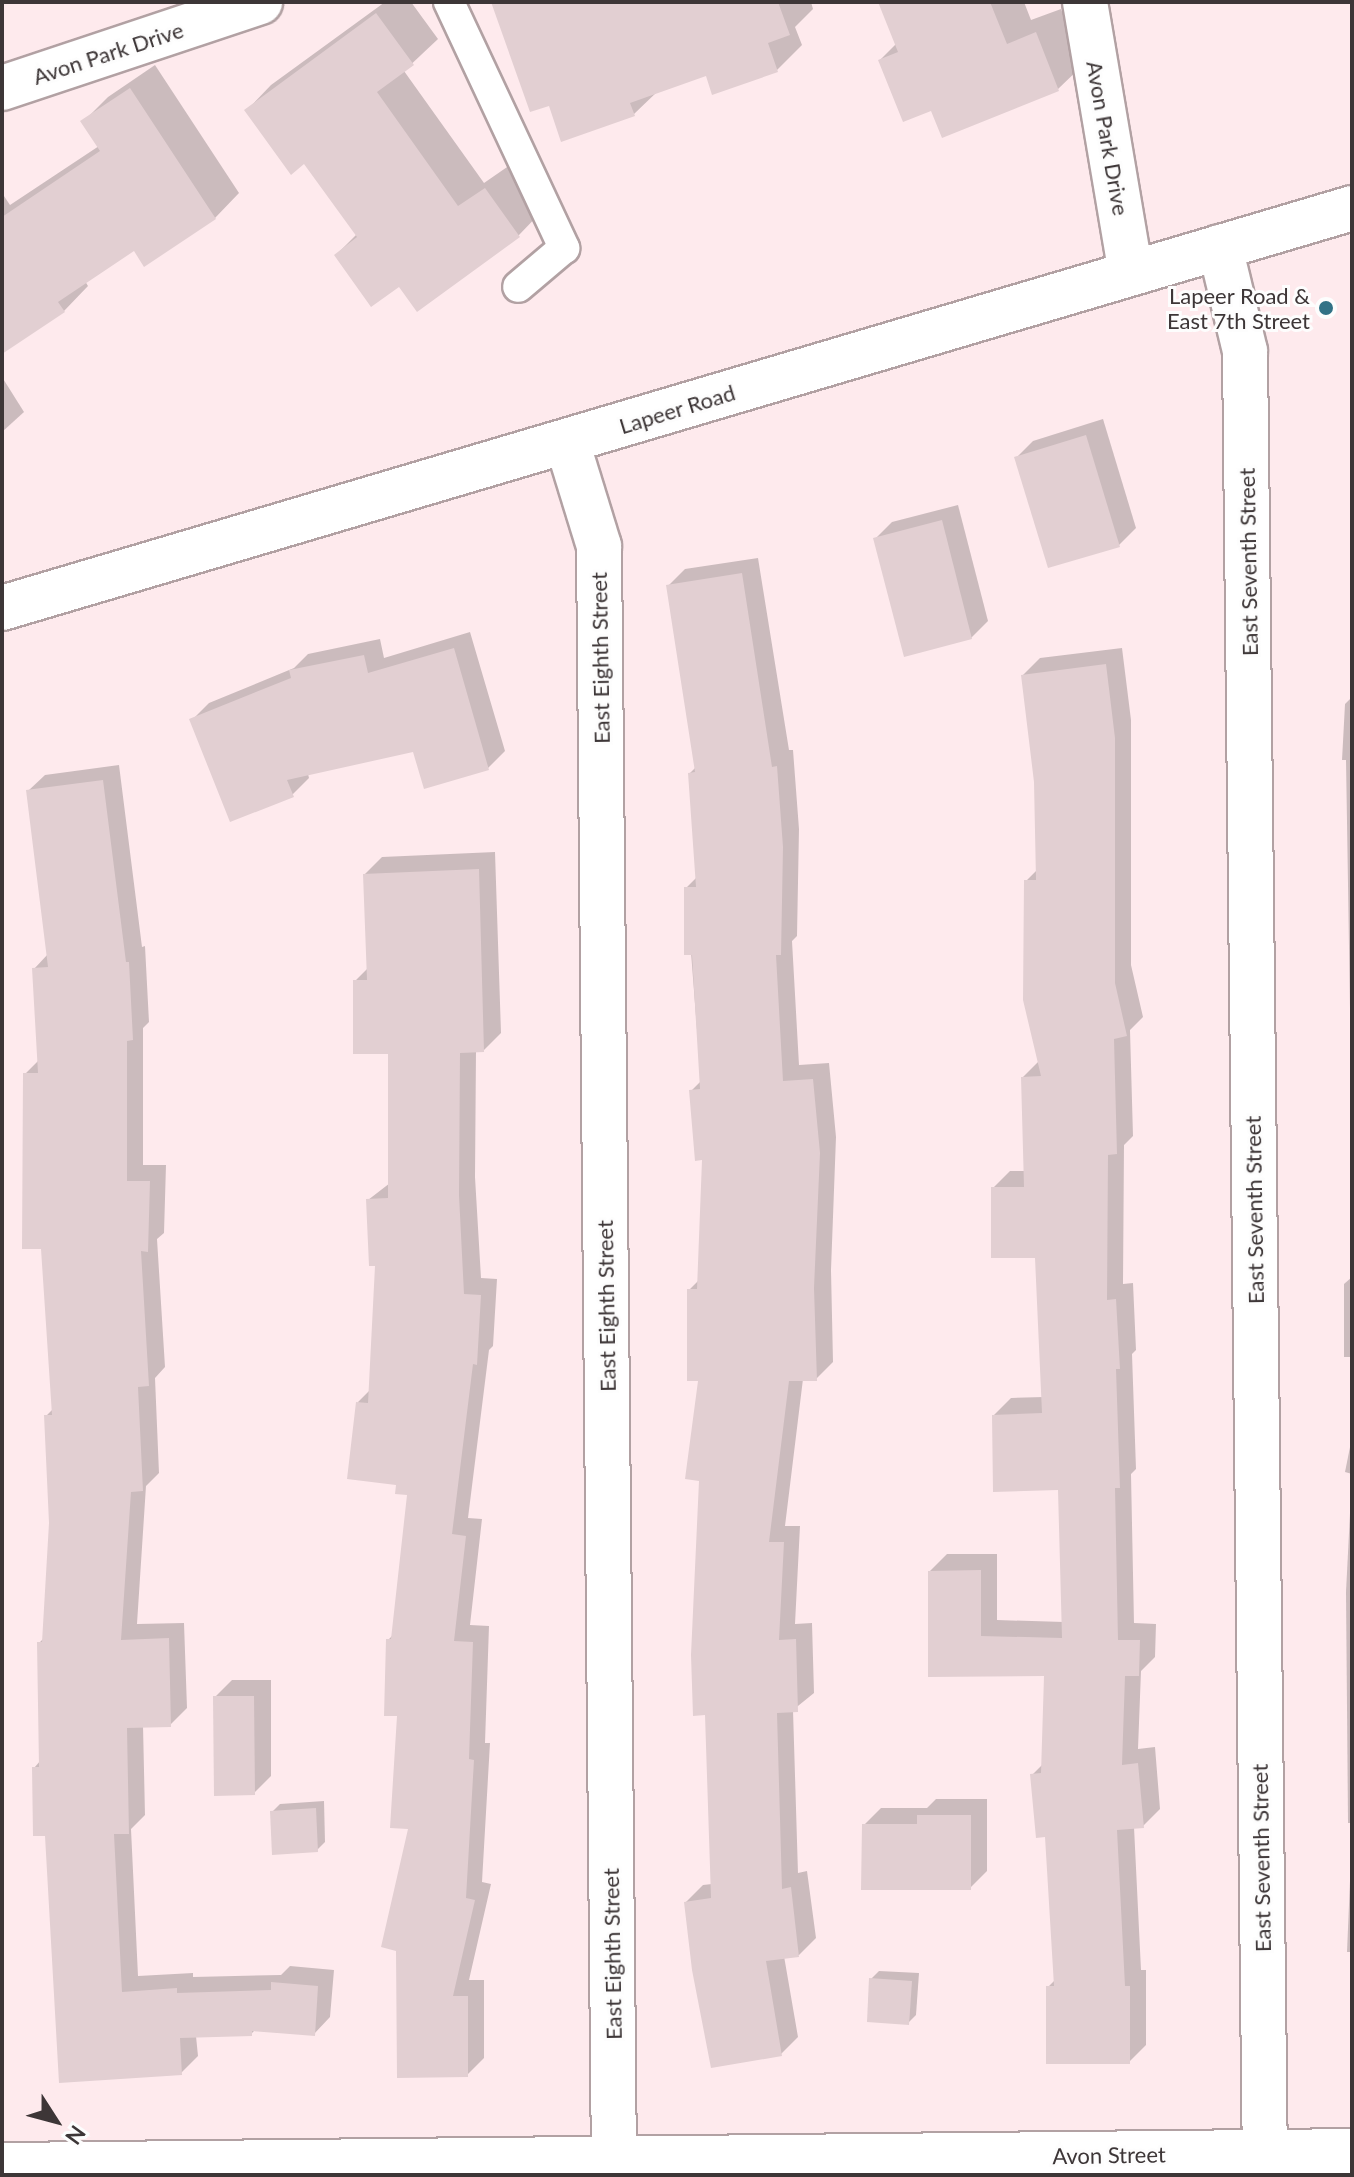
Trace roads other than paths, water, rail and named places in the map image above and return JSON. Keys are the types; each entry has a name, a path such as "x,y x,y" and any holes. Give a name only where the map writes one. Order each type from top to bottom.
{"street":[{"name":"Avon Park Drive","path":"2,88 260,2"},
{"name":"Avon Park Drive","path":"1085,2 1131,273"},
{"name":"Lapeer Road","path":"2,608 1352,208"},
{"name":"East Seventh Street","path":"1220,247 1245,351 1265,2164"},
{"name":"East Eighth Street","path":"567,442 599,546 614,2167"},
{"name":"Avon Street","path":"2,2165 614,2167 1265,2164 1352,2151"}],"lane":[{"path":"449,2 564,248 518,287"}],"place":[{"name":"Lapeer Road & East 7th Street","path":"1326,308"}]}
